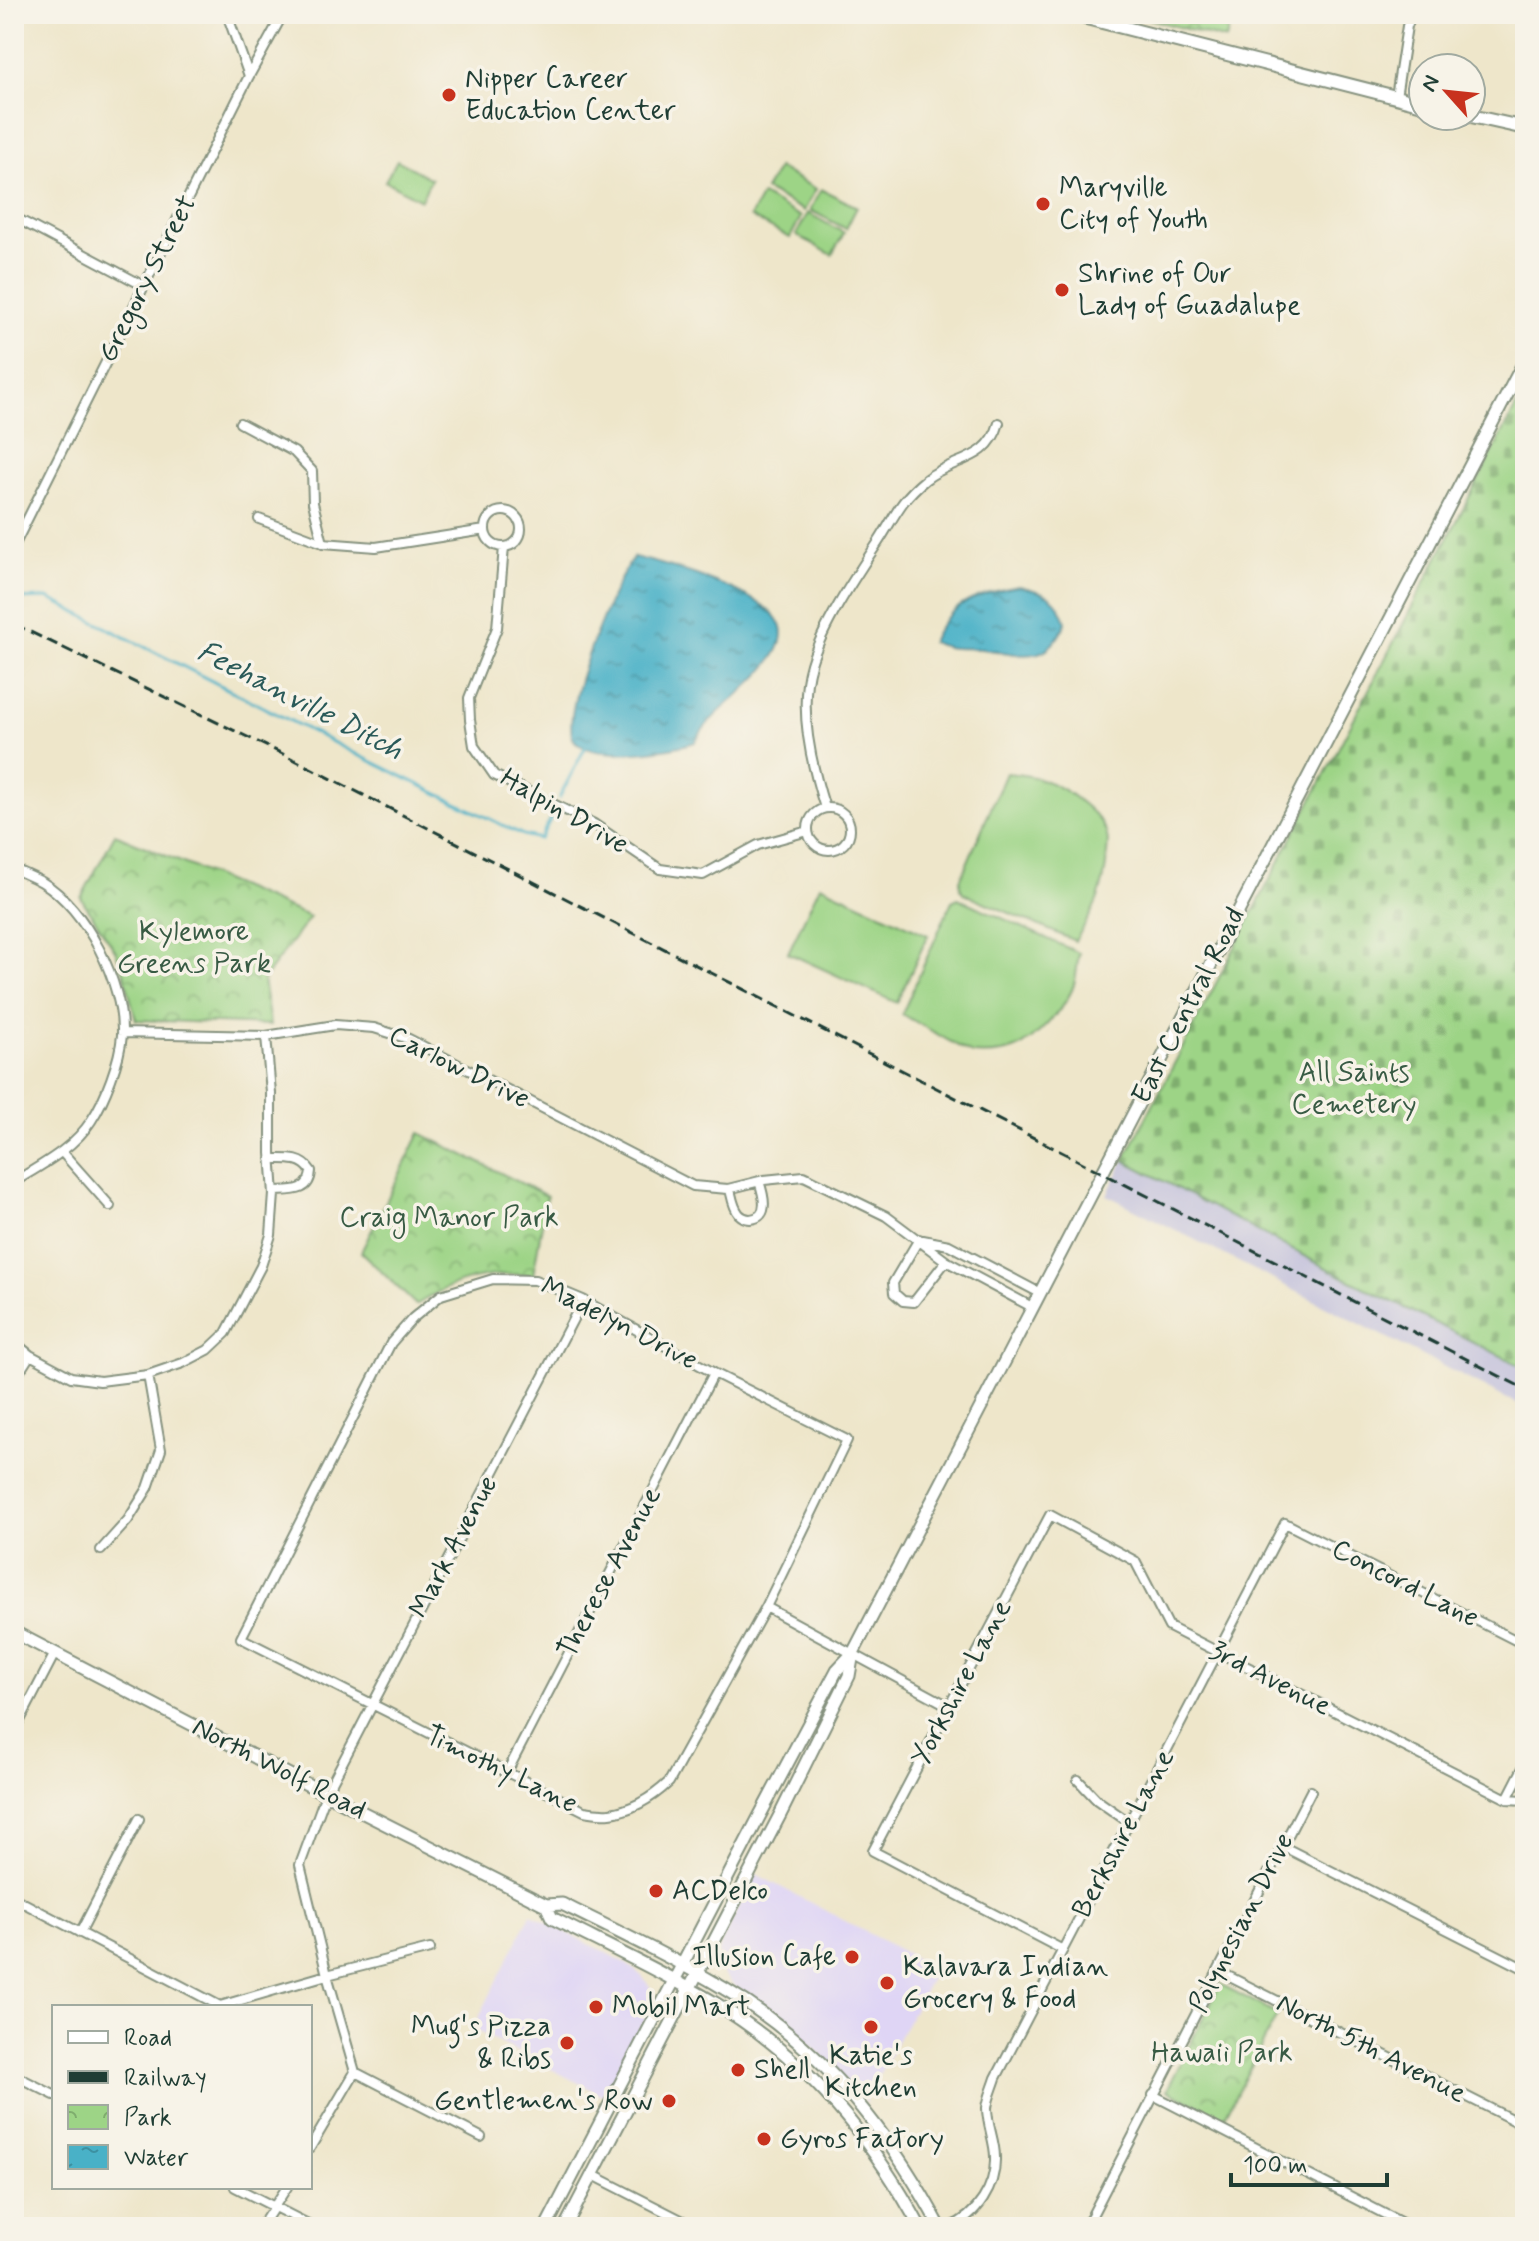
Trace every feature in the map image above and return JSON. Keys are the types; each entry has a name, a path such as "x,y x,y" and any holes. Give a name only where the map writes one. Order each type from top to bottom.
{"main road":[{"path":"1071,14 1407,100"},
{"path":"1487,120 1525,128"},
{"name":"East Central Road","path":"546,2227 837,1670 853,1653 1525,360"},
{"name":"North Wolf Road","path":"14,1632 546,1905 562,1904 725,1988 797,2041 865,2110 889,2141 940,2227"},
{"name":"East Central Road","path":"565,2227 849,1676 853,1653"},
{"name":"North Wolf Road","path":"546,1905 552,1918 714,2003 795,2062 821,2087 874,2151 920,2227"}],"street":[{"path":"227,14 249,76"},
{"name":"Gregory Street","path":"14,546 283,14"},
{"path":"1396,97 1407,26 1412,14"},
{"path":"14,217 144,286"},
{"path":"240,423 294,452 312,471 313,503 323,543"},
{"path":"825,808 806,716 807,683 819,645 853,580 905,497 939,470 975,456 987,447 999,423"},
{"path":"505,511 515,516 520,524 520,535 514,544 504,547 491,543 485,530 487,520 495,513 505,511"},
{"path":"259,519 323,543 376,547 485,530"},
{"name":"Halpin Drive","path":"504,547 497,628 469,698 474,746 494,775 594,824 660,869 703,875 758,845 808,831"},
{"path":"825,808 845,814 851,828 841,847 827,850 814,844 808,831 810,819 825,808"},
{"path":"14,869 44,883 76,911 92,937 117,995 122,1033 118,1060 90,1123 62,1152 14,1182"},
{"name":"Carlow Drive","path":"122,1033 266,1036 335,1025 374,1028 409,1039 693,1186 730,1189 759,1181 804,1176 886,1216 946,1261 1032,1307"},
{"path":"14,1342 30,1355 71,1377 100,1381 148,1375 183,1363 208,1350 226,1333 261,1266 271,1235 274,1191 266,1036"},
{"path":"62,1152 110,1206"},
{"path":"271,1159 297,1160 311,1171 309,1184 303,1189 274,1191"},
{"path":"730,1189 740,1216 756,1218 762,1213 765,1203 759,1181"},
{"path":"919,1239 893,1283 894,1293 903,1301 914,1302 946,1261"},
{"name":"Carlow Drive","path":"919,1239 949,1245 1040,1293"},
{"name":"Madelyn Drive","path":"241,1638 391,1343 413,1318 441,1295 493,1279 535,1280 583,1300 714,1373 847,1440"},
{"name":"Mark Avenue","path":"355,2072 300,1865 326,1794 583,1300"},
{"path":"14,1380 30,1355"},
{"name":"Therese Avenue","path":"506,1774 714,1373"},
{"path":"101,1550 128,1520 148,1488 161,1450 148,1375"},
{"name":"Timothy Lane","path":"241,1638 584,1811 610,1813 639,1804 669,1782 766,1607 847,1440"},
{"name":"3rd Avenue","path":"1050,1515 1135,1561 1169,1627 1507,1799 1525,1800"},
{"name":"Yorkshire Lane","path":"1050,1515 873,1851 1063,1950"},
{"name":"Berkshire Lane","path":"950,2227 973,2212 985,2197 993,2179 995,2156 987,2125 987,2103 996,2078 1285,1523"},
{"name":"Concord Lane","path":"1285,1523 1525,1645"},
{"path":"766,1607 949,1706"},
{"path":"14,1732 55,1653"},
{"path":"1507,1799 1525,1764"},
{"path":"1078,1780 1097,1800 1130,1823"},
{"name":"Polynesian Drive","path":"1087,2223 1311,1791"},
{"path":"80,1933 139,1819"},
{"path":"1282,1846 1525,1969"},
{"path":"14,1898 218,2005"},
{"path":"223,2005 430,1949"},
{"name":"North 5th Avenue","path":"1218,1971 1525,2126"},
{"path":"312,2145 355,2072 481,2137"},
{"path":"14,2075 52,2094"},
{"path":"1153,2095 1410,2227"},
{"path":"593,2175 695,2227"},
{"path":"239,2189 314,2227"},
{"path":"261,2227 286,2189"},
{"path":"1087,2223 1103,2227"}],"shaded area":[{"path":"1124,1160 1525,1368 1525,1408 1107,1195"},
{"path":"756,1874 936,1969 880,2073 874,2077 866,2092 868,2104 811,2045 732,1984 720,1970 722,1941"},
{"path":"531,1914 624,1962 642,1976 651,1988 652,1998 647,2016 606,2097 473,2029"}],"green space":[{"path":"1131,14 1232,14 1226,40"},
{"path":"397,160 431,179 421,200 385,181"},
{"path":"778,168 816,189 804,211 765,190"},
{"path":"821,189 857,207 846,229 810,210"},
{"path":"762,195 801,217 790,238 750,217"},
{"path":"808,213 844,233 832,255 796,235"},
{"name":"All Saints Cemetery","path":"1525,390 1525,1368 1347,1279 1124,1160"},
{"path":"1006,773 1034,777 1061,788 1090,810 1104,827 1108,843 1104,879 1093,910 1075,941 961,890 960,880"},
{"name":"Kylemore Greens Park","path":"115,834 310,917 263,980 270,1025 136,1020 115,950 81,898"},
{"path":"820,885 928,935 897,1003 788,953"},
{"path":"958,898 1079,953 1074,986 1068,998 1032,1039 1011,1051 972,1054 902,1014 952,901"},
{"name":"Craig Manor Park","path":"420,1133 547,1196 533,1275 472,1279 444,1289 416,1305 361,1252"},
{"name":"Hawaii Park","path":"1220,1984 1278,2014 1224,2118 1167,2090"}],"water":[{"path":"634,557 712,581 753,599 778,621 782,636 769,664 708,723 695,742 651,751 599,751 575,741 571,728 574,706 580,679 602,619"},
{"path":"1019,586 1049,596 1063,613 1066,622 1050,647 1031,655 1020,655 951,648 931,642 947,618 967,602"}],"waterway":[{"name":"Feehanville Ditch","path":"14,599 48,598 523,835 540,839 553,814"},
{"name":"Feehanville Ditch","path":"559,798 585,748"}],"railway":[{"path":"14,624 293,759 1525,1389"}],"place":[{"name":"Nipper Career Education Center","path":"449,95"},
{"name":"Maryville City of Youth","path":"1043,204"},
{"name":"Shrine of Our Lady of Guadalupe","path":"1062,290"},
{"name":"ACDelco","path":"656,1891"},
{"name":"Illusion Cafe","path":"852,1957"},
{"name":"Kalavara Indian Grocery & Food","path":"887,1983"},
{"name":"Mobil Mart","path":"596,2007"},
{"name":"Katie's Kitchen","path":"871,2027"},
{"name":"Mug's Pizza & Ribs","path":"567,2043"},
{"name":"Shell","path":"738,2070"},
{"name":"Gentlemen's Row","path":"669,2101"},
{"name":"Gyros Factory","path":"764,2139"}]}
